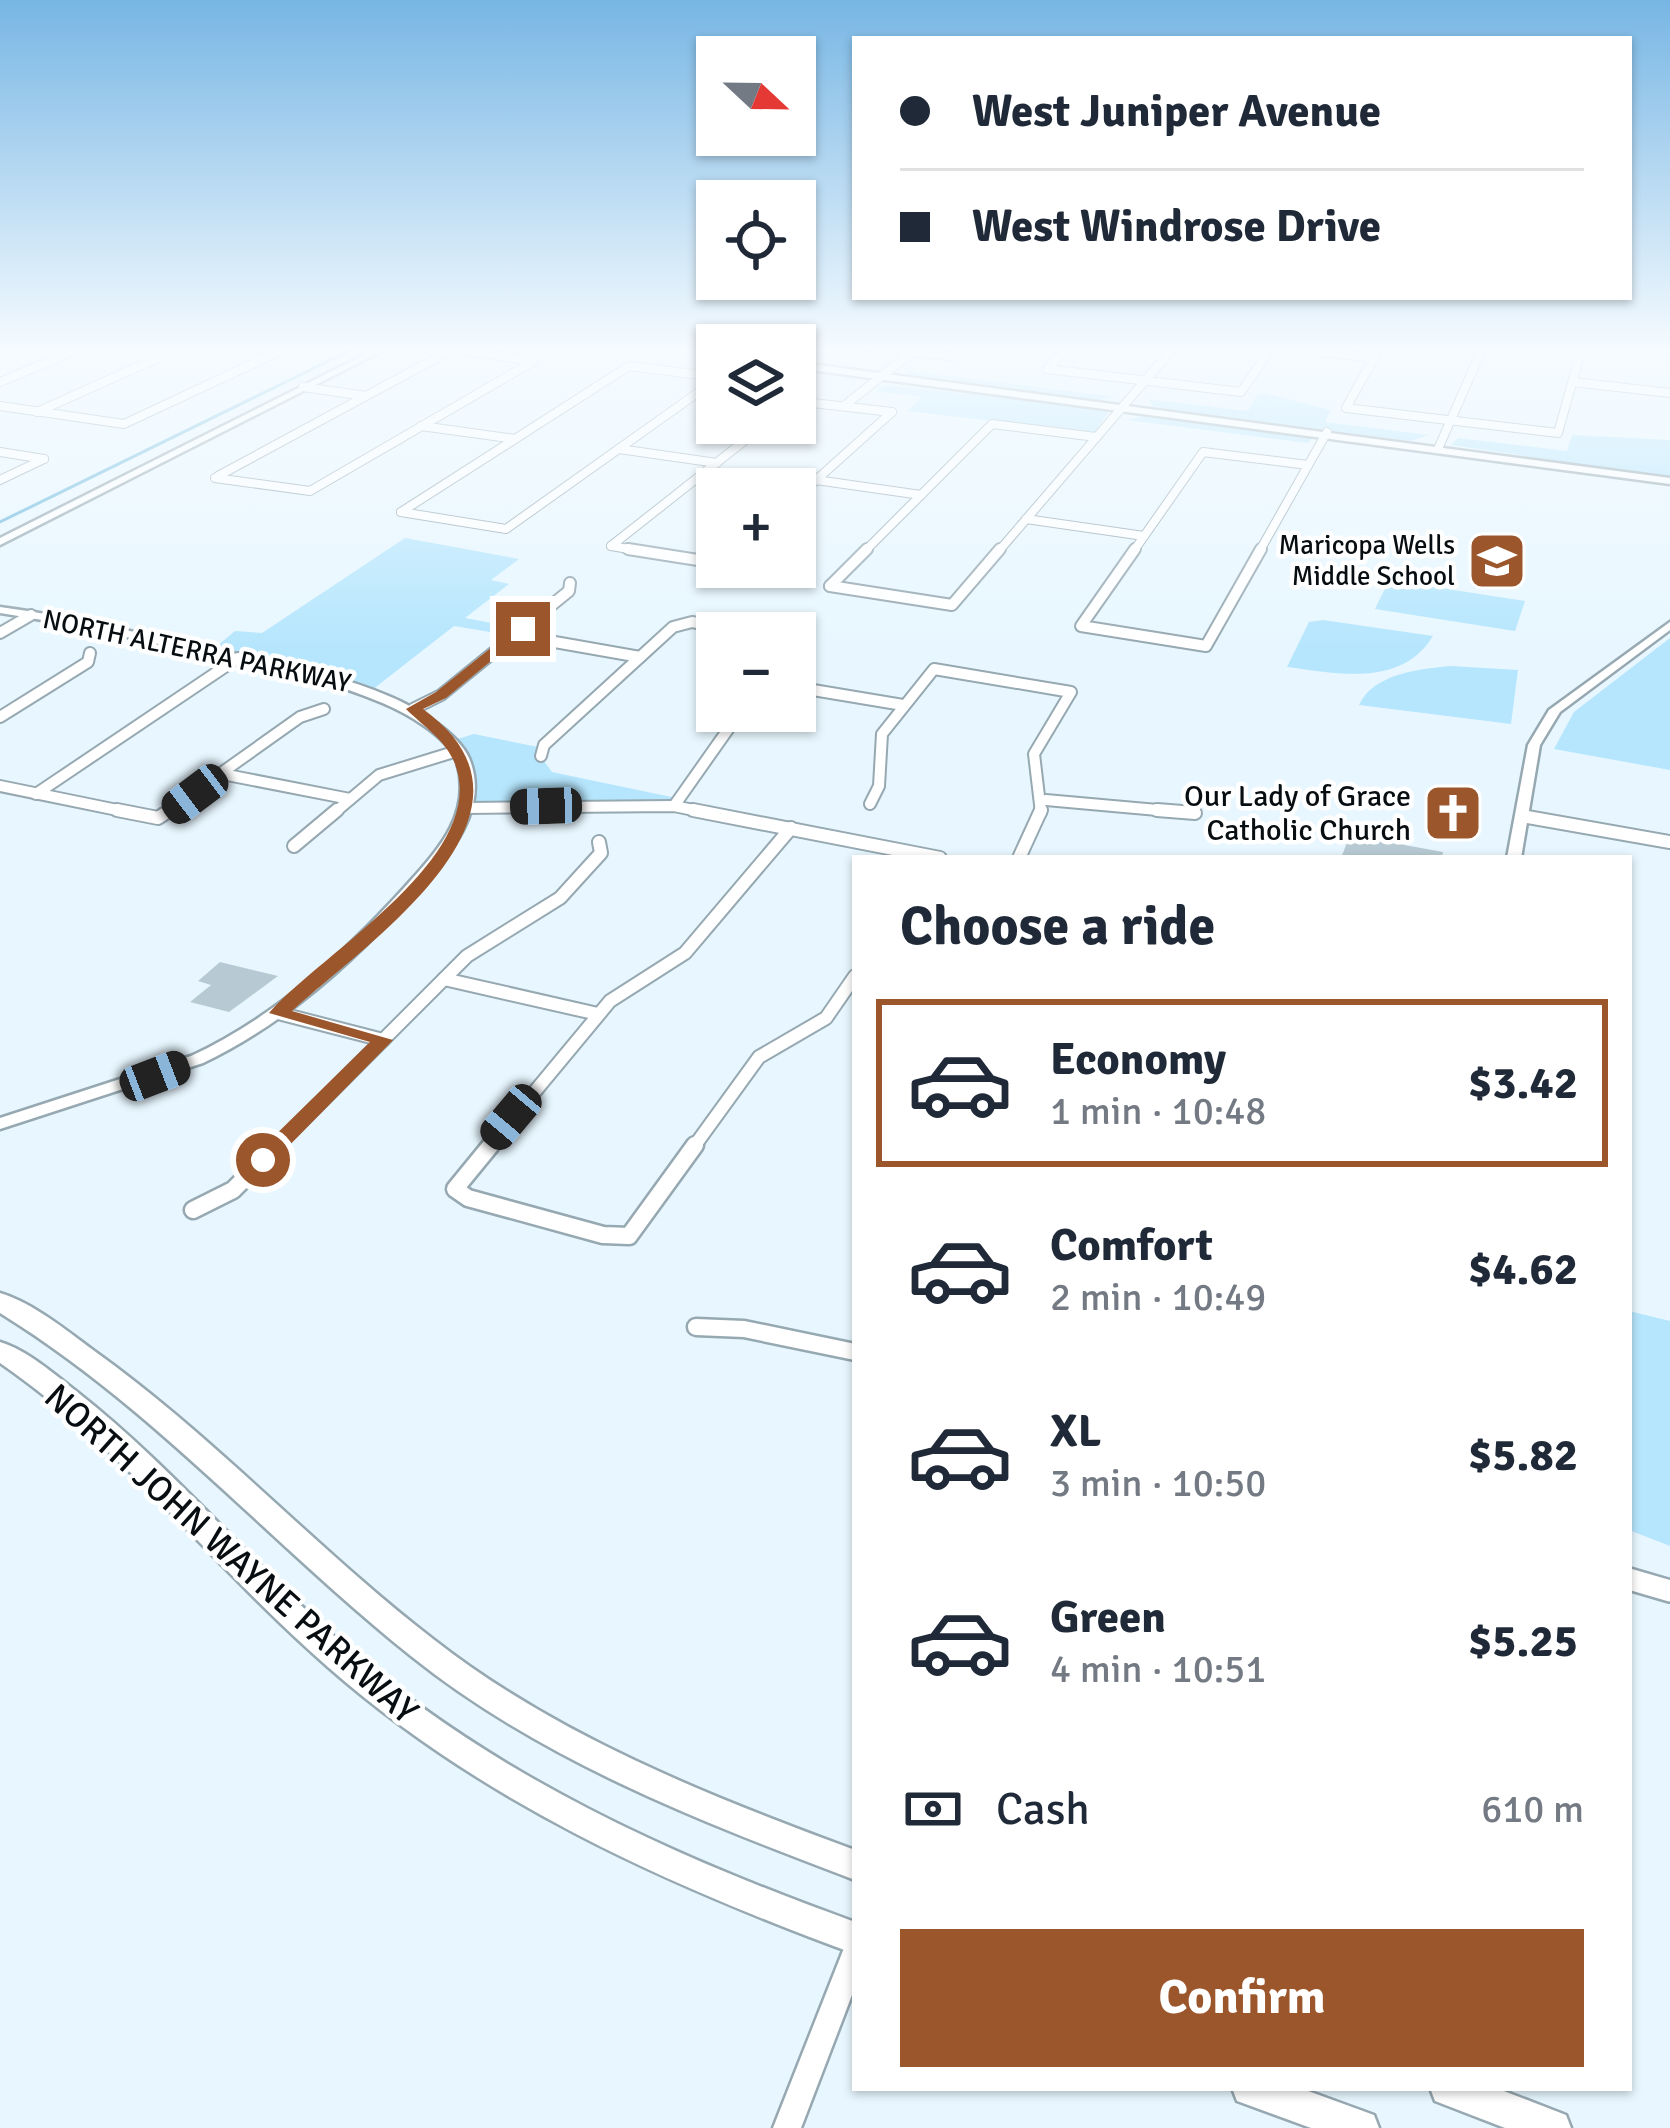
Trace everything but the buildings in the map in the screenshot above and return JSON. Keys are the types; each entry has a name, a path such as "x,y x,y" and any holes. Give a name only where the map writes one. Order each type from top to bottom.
{"highway":[{"name":"NORTH JOHN WAYNE PARKWAY","path":"0,1302 139,1394 376,1609 479,1688 658,1787 852,1864"},
{"name":"NORTH JOHN WAYNE PARKWAY","path":"0,1351 93,1418 332,1653 436,1738 560,1814 655,1859 852,1937"},
{"path":"1258,2091 1361,2128"},
{"path":"1456,2091 1553,2128"}],"street":[{"path":"0,542 189,446"},
{"path":"273,446 215,478 310,491 386,446"},
{"path":"504,446 401,512 506,529 619,448 717,463"},
{"path":"711,468 738,446"},
{"path":"816,480 854,446"},
{"path":"970,446 830,586 952,605 1088,446"},
{"path":"1308,465 1203,452 1081,626 1206,646 1319,446"},
{"path":"1420,446 1668,482"},
{"path":"0,452 44,459 0,480"},
{"path":"696,479 611,546 696,560"},
{"path":"816,481 921,495"},
{"path":"0,553 117,484"},
{"path":"1026,519 1144,536"},
{"path":"413,709 441,695 569,591 570,583"},
{"name":"NORTH ALTERRA PARKWAY","path":"0,610 356,685 413,709 457,751"},
{"path":"0,633 31,615"},
{"path":"541,757 544,745 640,657 681,623 696,625"},
{"path":"1515,855 1534,745 1555,710 1669,624"},
{"path":"515,635 640,657"},
{"path":"1,715 88,662 90,653"},
{"path":"35,794 238,658"},
{"path":"869,804 879,786 873,755 879,734 934,669 1071,692 1034,754 1046,800 1042,818 1021,855"},
{"path":"816,690 903,705"},
{"path":"0,786 158,818 300,717 324,709"},
{"path":"674,806 700,778 722,732"},
{"path":"0,1124 199,1060 278,1013 442,862 467,808 470,788 457,751 400,765 294,846"},
{"path":"222,774 350,799"},
{"path":"1046,800 1195,813"},
{"path":"467,808 674,806 923,855"},
{"path":"1522,816 1670,842"},
{"path":"791,828 685,953 598,1014 455,1189 490,1204 603,1235 628,1236 759,1058 826,1018 852,980"},
{"path":"193,1210 232,1190 490,937 560,898 601,853 599,842"},
{"path":"444,979 598,1014"},
{"path":"278,1013 383,1040"},
{"path":"696,1327 765,1332 852,1351"},
{"path":"1632,1580 1670,1591"},
{"path":"787,2128 852,1960"}],"shaded area":[{"path":"1460,446 1528,446 1567,451 1568,446 1670,446 1670,477"},
{"path":"405,538 519,559 491,580 509,584 465,618 523,629 514,636 454,626 372,690 210,652 235,631 262,633"},
{"path":"1389,580 1525,601 1515,631 1375,609"},
{"path":"1309,622 1433,636 1420,652 1387,670 1348,674 1287,667"},
{"path":"1670,638 1670,770 1554,749 1574,712"},
{"path":"1451,666 1518,670 1511,724 1359,705 1387,679"},
{"path":"474,734 543,748 541,757 552,772 681,799 674,806 467,808 469,788 451,741"},
{"path":"1632,1312 1670,1321 1670,1546 1632,1531"}],"waterway":[{"path":"0,522 154,446"}],"place":[{"name":"Maricopa Wells Middle School","path":"1497,561"},
{"name":"Our Lady of Grace Catholic Church","path":"1453,813"}],"route":[{"path":"263,1160 383,1040 278,1013 424,881 454,845 462,827 470,788 462,759 435,725 413,709 441,695 523,629"}]}
